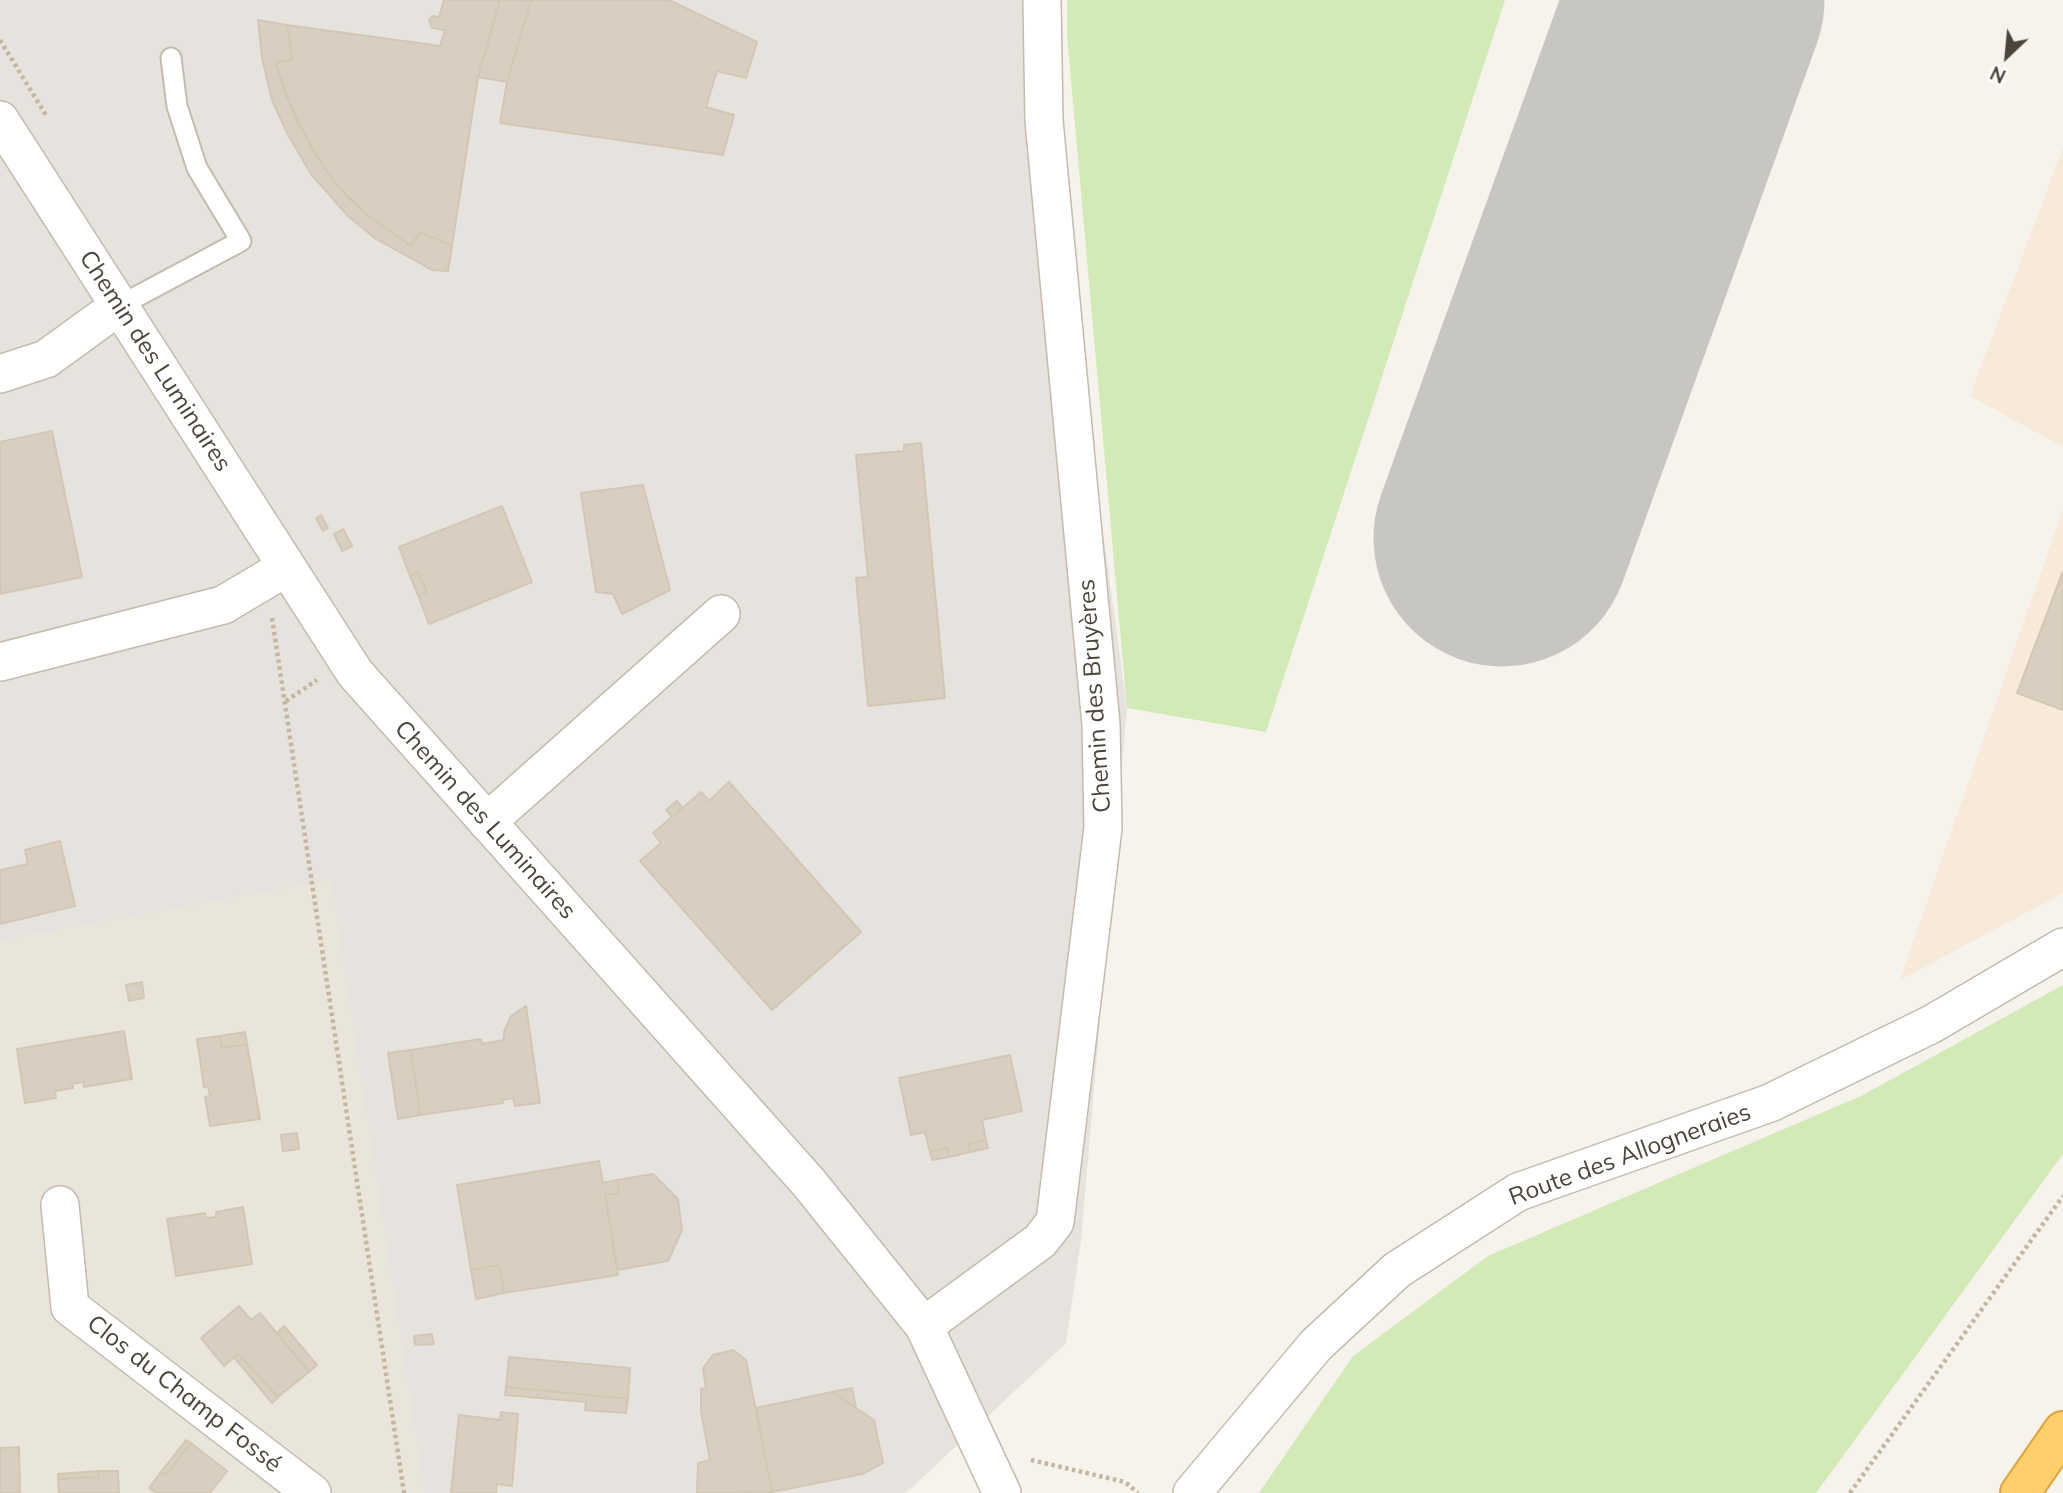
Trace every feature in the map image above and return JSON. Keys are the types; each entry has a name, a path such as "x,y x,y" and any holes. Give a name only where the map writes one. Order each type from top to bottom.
{"highway":[{"path":"2020,1493 2063,1431"}],"street":[{"name":"Chemin des Bruyères","path":"924,1326 1040,1241 1055,1222 1102,828 1101,724 1044,121 1042,0"},
{"name":"Chemin des Luminaires","path":"0,120 355,673 809,1183 924,1326 1002,1493"},
{"path":"0,374 46,359 119,306"},
{"path":"0,662 223,605 287,567"},
{"path":"487,822 721,614"},
{"name":"Route des Allogneraies","path":"1192,1493 1316,1345 1397,1270 1518,1192 1770,1103 1932,1024 2063,947"},
{"name":"Clos du Champ Fossé","path":"60,1205 70,1307 312,1493"}],"lane":[{"path":"119,306 241,241 197,168 177,106 171,58"}],"path":[{"path":"270,613 274,623 286,701 404,1493"},
{"path":"286,701 319,679"},
{"path":"1850,1493 2063,1196"},
{"path":"1031,1460 1125,1482 1138,1493"}],"shaded area":[{"path":"0,0 1030,0 1127,708 1081,1240 1066,1343 906,1493 424,1493 330,879 0,941"},
{"path":"2063,148 2063,447 1970,396"},
{"path":"2063,509 2063,893 1900,980"},
{"path":"330,878 424,1493 0,1493 0,941"}],"green space":[{"path":"1067,0 1505,0 1266,732 1127,708 1067,35"},
{"path":"2063,985 2063,1154 1816,1493 1259,1493 1353,1356 1488,1256 1861,1096"}],"building":[{"path":"444,0 500,0 478,77 452,246 420,232 411,246 346,196 325,169 295,118 276,63 292,59 287,25 440,46 445,30 432,28 429,20 433,16 439,17"},
{"path":"500,0 531,0 507,82 478,77"},
{"path":"531,0 669,0 757,42 746,78 717,71 706,107 734,115 723,155 500,123 507,82"},
{"path":"258,20 287,25 292,59 276,63 284,90 312,150 338,187 370,217 411,246 420,232 452,246 448,271 432,270 376,239 348,216 311,174 287,133 272,100 262,58"},
{"path":"52,431 82,577 0,594 0,442"},
{"path":"921,443 945,698 868,706 856,578 868,577 856,455 904,451 904,445"},
{"path":"643,485 670,590 622,614 613,594 596,592 581,493"},
{"path":"502,506 532,582 429,624 418,595 427,592 418,572 410,576 399,547"},
{"path":"321,515 328,528 323,531 316,518"},
{"path":"343,529 352,546 342,551 334,534"},
{"path":"2063,571 2063,710 2017,693"},
{"path":"418,572 427,592 418,595 410,576"},
{"path":"729,782 861,932 772,1010 640,861 661,843 653,833 701,792 709,801"},
{"path":"677,801 682,807 672,817 666,810"},
{"path":"60,841 75,906 0,924 0,870 28,864 25,850"},
{"path":"142,982 144,998 129,1001 126,985"},
{"path":"526,1006 540,1103 515,1106 513,1098 502,1100 503,1103 420,1115 411,1050 481,1039 482,1044 504,1040 504,1032 511,1016"},
{"path":"124,1031 132,1079 84,1087 83,1082 72,1084 73,1088 55,1091 56,1098 25,1103 17,1049"},
{"path":"245,1032 247,1044 221,1048 220,1036"},
{"path":"220,1036 221,1048 247,1044 260,1119 210,1126 205,1097 210,1096 208,1086 204,1087 197,1039"},
{"path":"411,1050 420,1115 398,1119 388,1053"},
{"path":"1010,1055 1022,1111 982,1120 986,1140 968,1144 970,1152 949,1157 947,1148 930,1152 925,1132 911,1135 899,1078"},
{"path":"297,1133 299,1149 283,1151 281,1135"},
{"path":"986,1140 988,1148 970,1152 968,1144"},
{"path":"947,1148 949,1157 932,1160 930,1152"},
{"path":"599,1161 603,1183 617,1180 619,1193 605,1195 618,1275 504,1293 499,1265 471,1270 457,1185"},
{"path":"653,1174 678,1199 682,1230 668,1261 617,1270 605,1195 619,1193 617,1180"},
{"path":"243,1207 252,1264 176,1276 167,1219 205,1213 206,1218 216,1217 216,1212"},
{"path":"499,1265 504,1293 476,1299 471,1270"},
{"path":"239,1306 251,1320 260,1313 309,1372 278,1397 238,1354 224,1366 201,1338"},
{"path":"284,1326 317,1365 309,1372 277,1333"},
{"path":"432,1334 434,1344 415,1345 414,1336"},
{"path":"733,1350 746,1360 772,1492 697,1493 698,1463 710,1460 701,1411 701,1389 706,1388 703,1368 713,1355"},
{"path":"238,1354 278,1397 272,1403 234,1357"},
{"path":"509,1357 630,1368 628,1399 506,1387"},
{"path":"506,1387 628,1399 626,1413 585,1410 586,1402 505,1395"},
{"path":"852,1388 856,1408 832,1392"},
{"path":"832,1392 874,1420 883,1463 862,1474 772,1492 756,1408"},
{"path":"501,1412 518,1414 512,1486 497,1484 496,1493 451,1493 459,1415 500,1420"},
{"path":"186,1440 191,1443 166,1475 161,1472"},
{"path":"191,1443 227,1471 210,1493 156,1493 149,1488 161,1472 166,1475"},
{"path":"19,1447 20,1493 0,1493 0,1448"},
{"path":"98,1471 99,1477 58,1479 58,1474"},
{"path":"98,1471 118,1471 119,1493 59,1493 58,1479 99,1477"}],"runway":[{"path":"1502,538 1696,0"}]}
